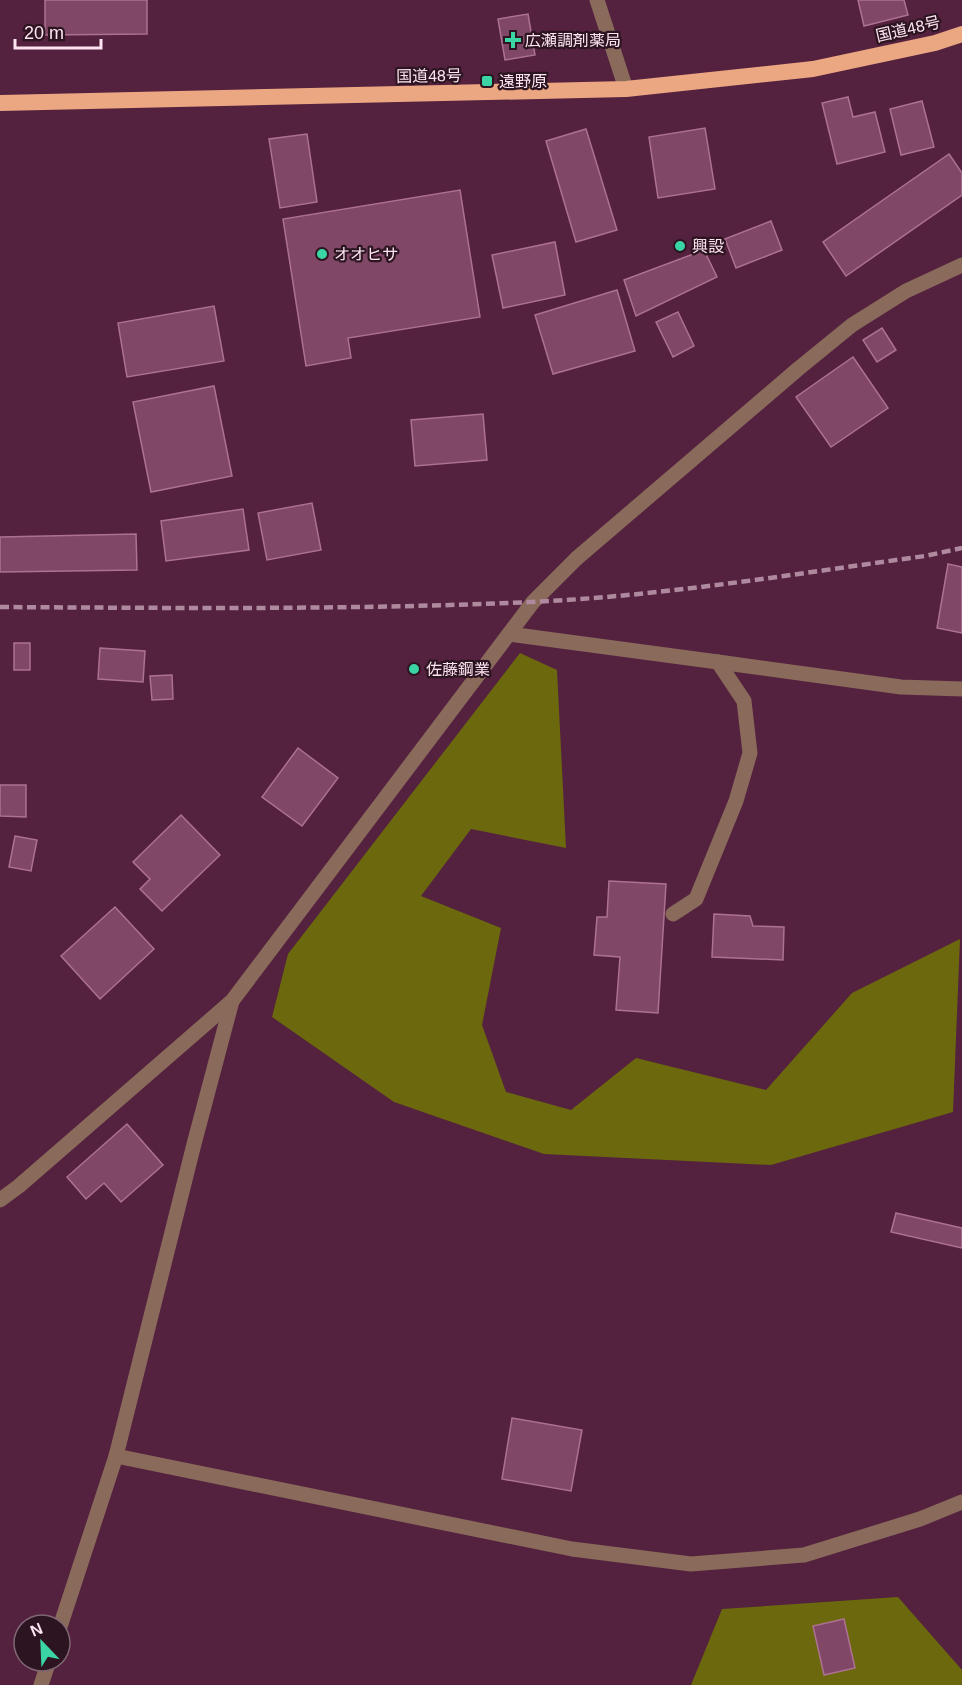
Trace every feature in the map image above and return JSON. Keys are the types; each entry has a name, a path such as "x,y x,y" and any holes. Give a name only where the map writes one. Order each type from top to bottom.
{"highway":[{"name":"国道48号","path":"0,103 626,89 813,69 935,43 962,34"}],"street":[{"path":"597,0 626,89"},
{"path":"0,1200 232,1001 533,602 577,558 852,325 906,291 962,265"},
{"path":"509,634 901,687 962,689"},
{"path":"673,914 696,899 736,801 750,753 744,701 718,662"},
{"path":"65,1613 117,1456 194,1144 232,1001"},
{"path":"117,1456 572,1549 691,1564 804,1555 920,1519 962,1502"}],"shaded area":[{"path":"520,653 557,670 566,848 471,829 421,896 501,928 482,1025 506,1092 571,1110 636,1058 766,1090 852,993 960,939 953,1112 771,1165 544,1154 394,1102 272,1017 288,954"},
{"path":"898,1597 962,1670 962,1685 691,1685 722,1609"}],"building":[{"path":"45,0 147,0 147,34 45,35"},
{"path":"858,0 904,0 908,15 864,26"},
{"path":"528,14 535,55 505,60 498,19"},
{"path":"848,97 853,117 875,112 885,152 837,164 822,103"},
{"path":"922,101 934,147 901,155 890,109"},
{"path":"705,128 715,189 658,198 649,137"},
{"path":"586,129 617,230 576,242 546,141"},
{"path":"307,134 317,202 280,208 269,139"},
{"path":"949,154 962,173 962,195 846,276 823,242"},
{"path":"460,190 480,317 348,338 351,358 306,366 283,219"},
{"path":"771,221 782,250 736,268 725,239"},
{"path":"555,242 565,295 503,308 492,255"},
{"path":"704,250 717,277 636,316 624,280"},
{"path":"617,290 635,351 553,374 535,315"},
{"path":"214,306 224,361 127,377 118,323"},
{"path":"678,312 694,346 673,357 656,322"},
{"path":"882,328 896,350 877,362 863,340"},
{"path":"853,357 888,408 831,447 796,397"},
{"path":"214,386 232,476 151,492 133,402"},
{"path":"483,414 487,460 415,466 411,420"},
{"path":"312,503 321,550 267,560 258,513"},
{"path":"243,509 249,550 166,561 161,521"},
{"path":"136,534 137,570 0,572 0,537"},
{"path":"948,564 962,567 962,633 937,628"},
{"path":"14,643 30,643 30,670 14,670"},
{"path":"100,648 145,651 143,682 98,679"},
{"path":"172,675 173,699 152,700 150,676"},
{"path":"298,748 338,778 302,826 262,797"},
{"path":"0,785 26,785 26,817 0,816"},
{"path":"181,815 220,855 162,911 140,889 150,879 133,862"},
{"path":"15,836 37,840 31,871 9,867"},
{"path":"609,881 666,884 658,1013 616,1010 620,957 594,955 597,917 607,917"},
{"path":"115,907 154,949 100,999 61,956"},
{"path":"714,914 750,916 753,926 784,927 783,960 712,957"},
{"path":"127,1124 163,1165 121,1202 104,1183 86,1199 67,1177"},
{"path":"896,1213 962,1228 962,1248 891,1232"},
{"path":"512,1418 582,1430 571,1491 502,1479"},
{"path":"844,1619 855,1668 824,1675 813,1626"}],"railway":[{"path":"0,607 332,607 465,605 580,599 728,583 925,556 962,548"}],"place":[{"name":"広瀬調剤薬局","path":"513,40"},
{"name":"遠野原","path":"487,81"},
{"name":"興設","path":"680,246"},
{"name":"オオヒサ","path":"322,254"},
{"name":"佐藤鋼業","path":"414,669"}]}
